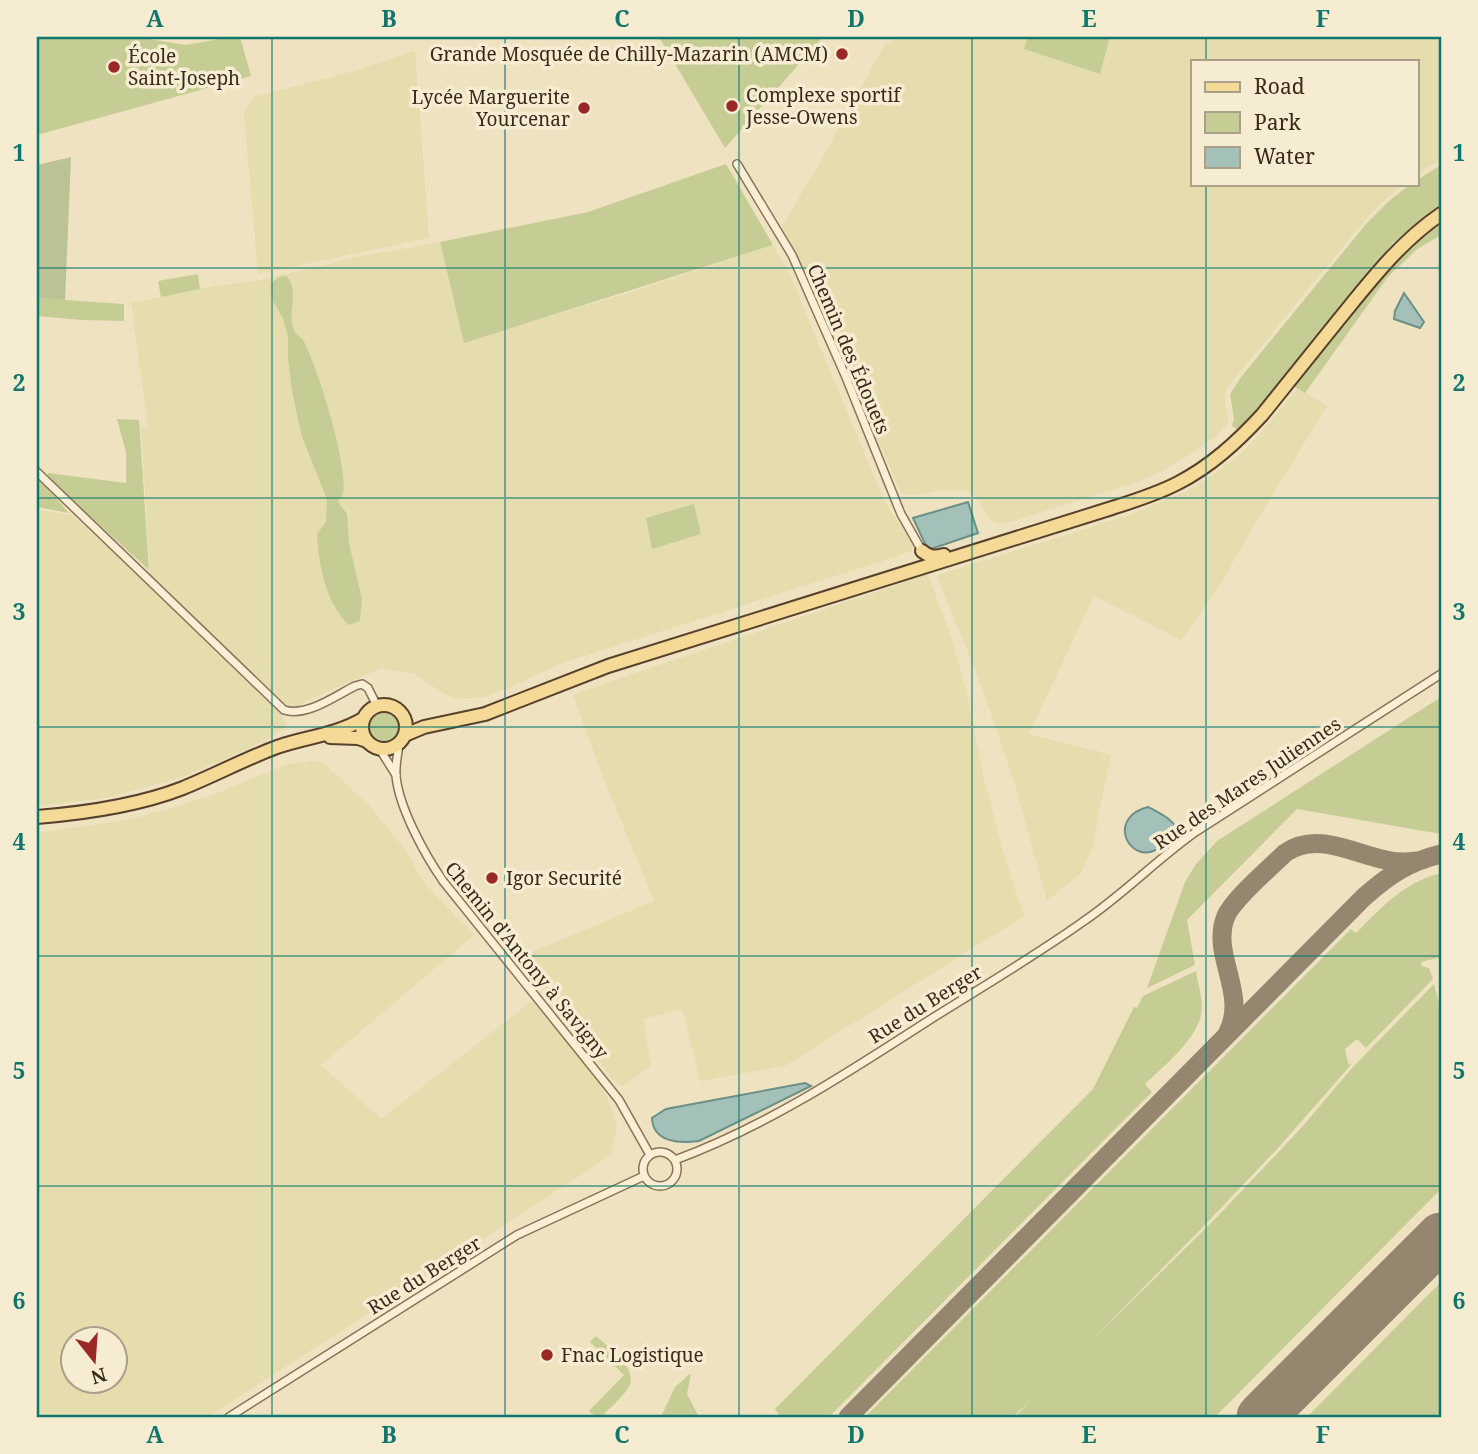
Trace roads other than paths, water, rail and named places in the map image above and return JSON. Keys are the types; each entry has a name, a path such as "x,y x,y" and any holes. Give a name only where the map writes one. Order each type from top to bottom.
{"main road":[{"path":"302,741 345,736 367,741 379,748 390,748 424,727 461,720 509,705 608,666 978,550 1176,484 1208,465 1232,446 1262,415 1380,269 1402,245 1441,214"},
{"path":"922,551 935,558 967,549 978,550"},
{"path":"880,581 887,574 923,562 922,551"},
{"path":"367,741 362,730 363,719 377,706 390,705 415,719 461,720"},
{"path":"402,739 407,726 403,714"},
{"path":"37,817 135,802 181,788 279,747 344,729 363,719"}],"street":[{"name":"Chemin des Édouets","path":"737,164 792,255 845,375 901,514 922,551"},
{"path":"37,472 284,710 292,713 308,710 362,684 368,688 377,706"},
{"name":"Rue des Mares Juliennes","path":"1042,948 1120,895 1163,856 1196,831 1441,674"},
{"path":"396,776 402,739"},
{"path":"379,748 396,776"},
{"name":"Chemin d'Antony à Savigny","path":"396,776 412,829 432,866 619,1101 650,1155"},
{"name":"Rue du Berger","path":"675,1160 707,1148 808,1097 1042,948"},
{"path":"662,1152 675,1160 676,1175 667,1184 654,1185 644,1176 644,1163 650,1155 662,1152"},
{"name":"Rue du Berger","path":"229,1417 509,1240 644,1176"}],"water":[{"path":"1404,293 1424,322 1420,328 1394,319"},
{"path":"968,502 978,533 928,550 913,518"},
{"path":"1148,807 1171,822 1179,835 1157,849 1141,852 1129,843 1125,827 1128,819 1136,812"},
{"path":"805,1083 811,1086 699,1141 668,1140 653,1126 652,1118 666,1109"}],"place":[{"name":"Grande Mosquée de Chilly-Mazarin (AMCM)","path":"842,54"},
{"name":"École Saint-Joseph","path":"114,67"},
{"name":"Complexe sportif Jesse-Owens","path":"732,106"},
{"name":"Lycée Marguerite Yourcenar","path":"584,108"},
{"name":"Igor Securité","path":"492,878"},
{"name":"Fnac Logistique","path":"547,1355"}]}
